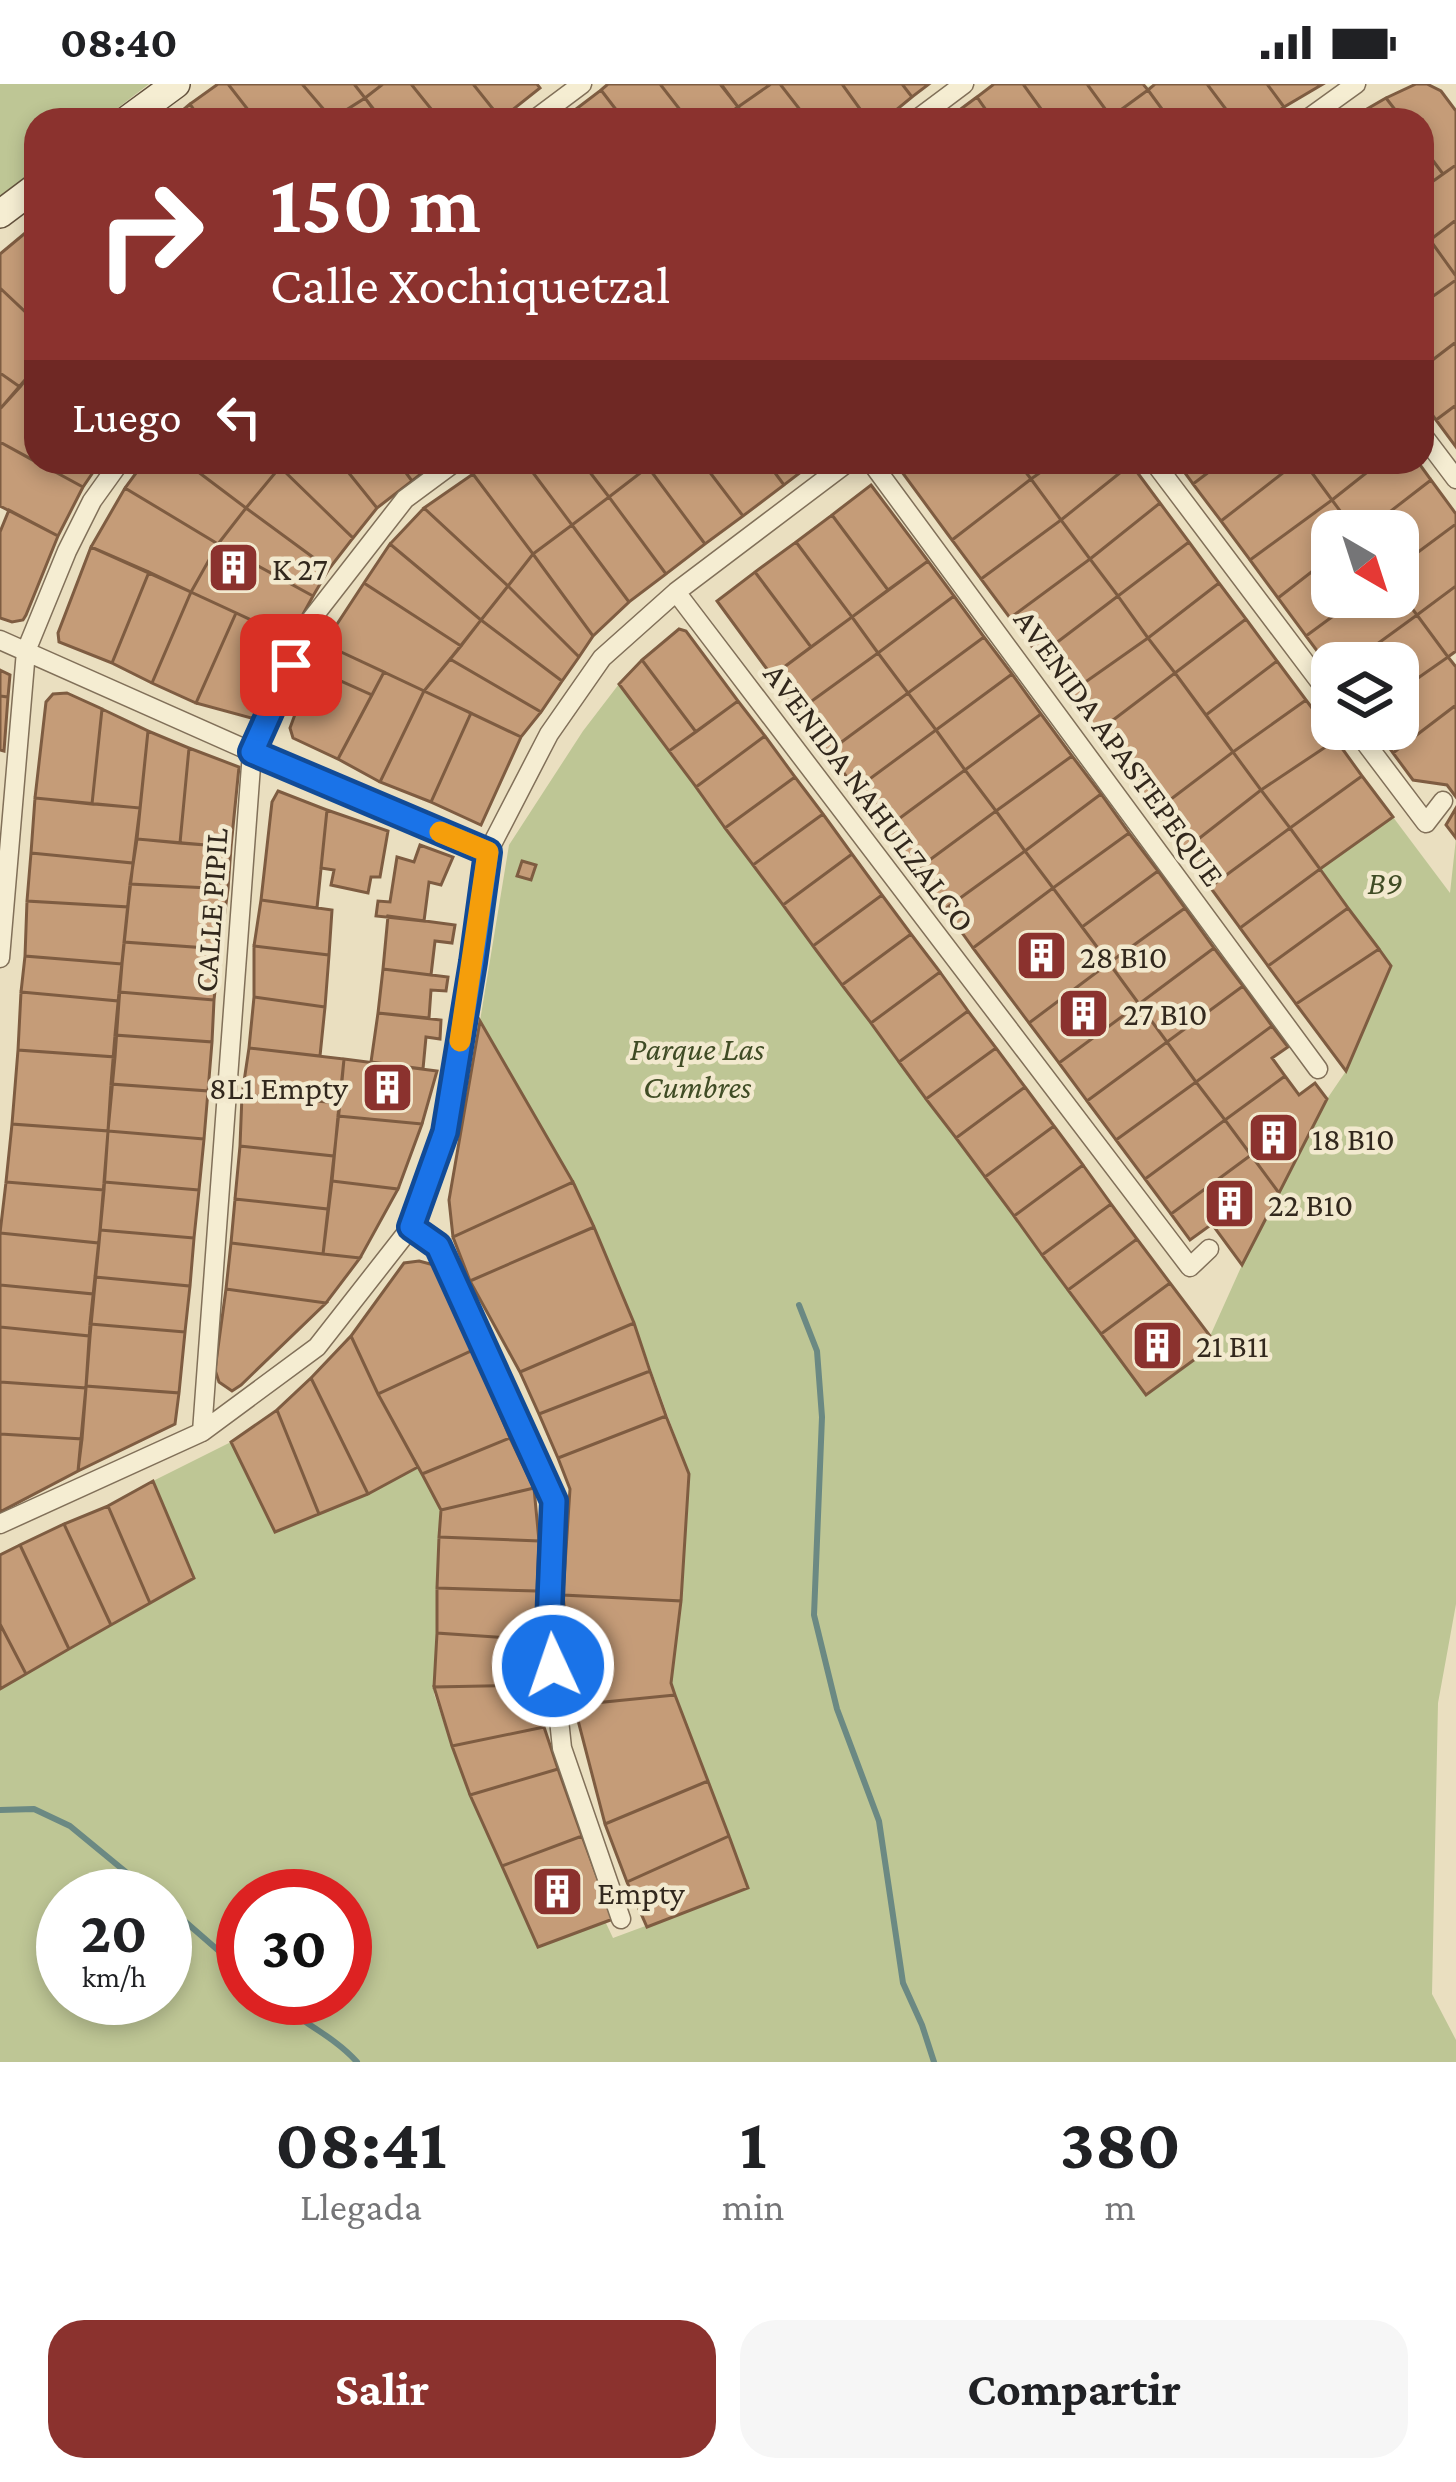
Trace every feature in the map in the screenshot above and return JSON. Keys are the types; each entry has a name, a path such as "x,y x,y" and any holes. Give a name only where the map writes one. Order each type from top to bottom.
{"main road":[{"path":"143,108 176,84"}],"street":[{"path":"550,108 582,84"},
{"path":"932,108 964,84"},
{"path":"1323,108 1356,84"},
{"path":"1434,450 1456,479"},
{"path":"0,958 26,651 67,551 92,500 111,474"},
{"name":"CALLE PIPIL","path":"202,1432 252,752 310,621 405,499 439,474"},
{"path":"0,1524 202,1432 317,1347 411,1227 445,1132 488,852 549,734 602,658 676,592 832,474"},
{"name":"AVENIDA APASTEPEQUE","path":"880,474 1318,1069"},
{"path":"1163,474 1311,670"},
{"name":"AVENIDA NAHULZALCO","path":"676,592 1190,1267 1209,1249"},
{"path":"0,640 488,852"},
{"path":"1371,750 1426,823 1443,801"},
{"path":"411,1227 438,1246 554,1501 549,1624 562,1748 621,1919"}],"green space":[{"path":"0,84 149,84 118,108 24,108 24,180 0,199"},
{"path":"619,684 1146,1395 1202,1354 1242,1265 1346,1071 1391,966 1320,869 1393,817 1450,893 1456,838 1456,1604 1438,1703 1432,1994 1456,2040 1456,2062 0,2062 0,1689 194,1578 153,1481 231,1442 275,1532 368,1494 418,1467 441,1510 434,1694 466,1787 537,1946 605,1921 613,1938 748,1888 671,1683 689,1474 594,1227 480,1021 509,845"}],"building":[{"path":"218,84 228,84 247,108 193,108 190,104"},
{"path":"228,84 302,84 323,108 247,108"},
{"path":"302,84 354,84 365,98 349,108 323,108"},
{"path":"354,84 383,84 365,98"},
{"path":"383,84 411,84 430,108 372,108 365,98"},
{"path":"411,84 473,84 492,108 430,108"},
{"path":"473,84 537,84 540,88 515,108 492,108"},
{"path":"608,84 660,84 679,108 615,108 601,90"},
{"path":"660,84 721,84 738,107 737,108 679,108"},
{"path":"720,84 771,84 738,107"},
{"path":"771,84 780,84 799,108 739,108"},
{"path":"780,84 842,84 859,108 799,108"},
{"path":"842,84 902,84 912,97 899,108 859,108"},
{"path":"902,84 929,84 912,97"},
{"path":"994,84 1023,84 1040,108 985,108 977,97"},
{"path":"1023,84 1087,84 1104,108 1040,108"},
{"path":"1087,84 1143,84 1148,90 1123,108 1104,108"},
{"path":"1155,84 1207,84 1225,108 1161,108 1148,90"},
{"path":"1207,84 1267,84 1284,107 1283,108 1225,108"},
{"path":"1267,84 1323,84 1284,107"},
{"path":"1416,84 1441,91 1456,111 1456,165 1443,174 1434,162 1434,108 1394,108 1386,98"},
{"path":"601,90 615,108 577,108"},
{"path":"1148,90 1161,108 1123,108"},
{"path":"977,97 985,108 962,108"},
{"path":"365,98 373,108 349,108"},
{"path":"1386,98 1394,108 1369,108"},
{"path":"1456,165 1456,220 1434,237 1434,181"},
{"path":"1456,220 1456,276 1434,246 1434,237"},
{"path":"24,234 24,311 0,288 0,254"},
{"path":"1434,246 1456,276 1434,296"},
{"path":"1456,280 1456,342 1434,359 1434,296"},
{"path":"0,288 24,311 24,382 20,387 0,373"},
{"path":"1456,342 1456,405 1436,420 1434,417 1434,359"},
{"path":"0,373 20,387 0,409"},
{"path":"24,381 24,455 0,442 0,409"},
{"path":"1456,405 1456,447 1436,420"},
{"path":"0,442 24,455 24,474 59,474 83,487 58,536 0,506"},
{"path":"59,474 92,474 83,487"},
{"path":"135,474 201,474 246,508 218,544 125,488"},
{"path":"201,474 274,474 246,508"},
{"path":"274,474 287,474 353,538 329,569 246,508"},
{"path":"287,474 350,474 377,508 353,538"},
{"path":"350,474 407,474 412,481 377,508"},
{"path":"473,474 534,474 572,525 533,554"},
{"path":"473,474 533,554 508,586 424,508"},
{"path":"534,474 591,474 609,497 572,525"},
{"path":"591,474 639,474 609,497"},
{"path":"639,474 653,474 705,544 666,574 609,497"},
{"path":"653,474 711,474 743,516 705,544"},
{"path":"711,474 776,474 784,485 743,516"},
{"path":"776,474 798,474 784,485"},
{"path":"903,474 1027,474 1031,479 952,540"},
{"path":"1038,474 1118,474 1061,520 1031,479"},
{"path":"1118,474 1138,474 1160,503 1090,559 1061,520"},
{"path":"1186,474 1206,474 1193,484"},
{"path":"1206,474 1282,474 1221,521 1193,484"},
{"path":"1282,474 1313,474 1332,500 1311,510 1311,515 1250,560 1221,521"},
{"path":"1313,474 1365,474 1332,500"},
{"path":"1365,474 1427,474 1431,480 1392,510 1339,510 1332,500"},
{"path":"1031,479 1061,520 981,579 952,540"},
{"path":"1431,480 1456,514 1456,524 1419,551 1419,510 1392,510"},
{"path":"871,485 928,561 888,590 832,515"},
{"path":"125,488 218,544 191,592 91,547"},
{"path":"609,497 666,574 629,602 572,525"},
{"path":"1332,500 1339,510 1318,510"},
{"path":"1160,503 1189,542 1118,596 1090,559"},
{"path":"246,508 329,569 313,596 218,544"},
{"path":"424,508 508,586 481,620 390,544"},
{"path":"9,510 58,536 26,615 12,622 0,618 0,532"},
{"path":"832,515 888,590 852,617 796,542"},
{"path":"1311,515 1311,572 1278,598 1250,560"},
{"path":"1061,520 1090,559 1010,618 981,579"},
{"path":"1456,524 1456,586 1419,614 1419,551"},
{"path":"572,525 629,602 593,636 533,554"},
{"path":"796,542 852,617 811,647 755,572"},
{"path":"1189,542 1219,583 1148,638 1118,596"},
{"name":"K 27","path":"218,544 313,596 290,638 191,592"},
{"path":"390,544 481,620 461,646 364,583"},
{"path":"91,547 149,572 112,663 59,642 58,633"},
{"path":"533,554 593,636 579,657 508,586"},
{"path":"1090,559 1118,596 1039,656 1010,618"},
{"path":"928,561 954,596 878,653 852,617"},
{"path":"149,572 191,592 152,683 112,663"},
{"path":"755,572 811,647 772,676 717,601"},
{"path":"1311,572 1311,618 1330,618 1306,636 1278,598"},
{"path":"364,583 461,646 424,691 324,644"},
{"path":"1219,583 1246,619 1175,673 1148,638"},
{"path":"508,586 579,657 562,681 481,620"},
{"path":"1456,586 1456,651 1448,657 1419,614"},
{"path":"191,592 236,613 196,703 152,683"},
{"path":"954,596 984,637 908,693 878,653"},
{"path":"1118,596 1148,638 1067,695 1039,656"},
{"path":"236,613 290,638 251,718 196,703"},
{"path":"852,617 878,653 798,711 772,676"},
{"path":"1330,618 1413,618 1380,642 1311,643 1306,636"},
{"path":"1419,618 1448,657 1419,677 1419,642 1380,642"},
{"path":"1246,619 1277,661 1206,715 1175,673"},
{"path":"481,620 562,681 541,712 450,659"},
{"path":"679,629 686,631 738,701 696,732 642,660"},
{"path":"984,637 1012,674 936,730 908,693"},
{"path":"1148,638 1175,673 1096,733 1067,695"},
{"path":"324,644 384,672 372,695 312,668"},
{"path":"878,653 908,693 828,752 798,711"},
{"path":"1448,657 1456,667 1456,705 1419,733 1419,677"},
{"path":"450,659 541,712 521,737 424,691"},
{"path":"642,660 696,732 669,751 619,684"},
{"path":"1277,661 1306,700 1233,752 1206,715"},
{"path":"312,668 372,695 338,759 293,738 290,728"},
{"path":"0,670 10,675 8,697 0,696"},
{"path":"384,672 424,691 380,782 338,759"},
{"path":"1175,673 1233,752 1154,812 1096,733"},
{"path":"1012,674 1041,714 965,770 936,730"},
{"path":"424,691 471,713 431,802 380,782"},
{"path":"67,693 102,709 92,804 35,798 46,702 53,694"},
{"path":"908,693 936,730 856,789 828,752"},
{"path":"0,696 8,697 4,751 0,750"},
{"path":"1306,700 1311,707 1311,750 1321,750 1261,790 1233,752"},
{"path":"738,701 765,736 696,787 669,751"},
{"path":"1456,705 1456,797 1447,785 1413,780 1393,753 1419,750 1419,733"},
{"path":"102,709 148,731 140,808 92,804"},
{"path":"471,713 521,737 481,825 431,802"},
{"path":"1041,714 1072,756 996,811 965,770"},
{"path":"936,730 965,770 885,829 856,789"},
{"path":"148,731 189,748 180,843 137,839"},
{"path":"765,736 795,777 725,828 696,787"},
{"path":"189,748 239,767 231,847 180,843"},
{"path":"1321,750 1343,750 1362,776 1290,828 1261,790"},
{"path":"1233,752 1261,790 1183,851 1154,812"},
{"path":"1072,756 1101,794 1025,851 996,811"},
{"path":"965,770 996,811 916,870 885,829"},
{"path":"1362,776 1393,817 1320,869 1290,828"},
{"path":"795,777 823,814 753,865 725,828"},
{"path":"1261,790 1290,828 1210,887 1183,851"},
{"path":"278,791 327,810 317,908 261,900 272,802"},
{"path":"1101,794 1129,833 1053,888 1025,851"},
{"path":"35,798 140,808 133,863 31,853"},
{"path":"1456,808 1456,838 1446,825"},
{"path":"327,810 388,831 380,877 371,877 368,893 331,885 334,870 321,868"},
{"path":"996,811 1025,851 945,909 916,870"},
{"path":"823,814 852,854 783,905 753,865"},
{"path":"1290,828 1320,869 1240,928 1210,887"},
{"path":"1129,833 1158,871 1082,927 1053,888"},
{"path":"137,839 231,847 228,889 130,884"},
{"path":"420,845 453,857 441,885 429,882 424,921 376,916 378,901 390,902 397,857 414,862"},
{"path":"1025,851 1053,888 973,948 945,909"},
{"path":"31,853 133,863 128,907 27,901"},
{"path":"852,854 882,895 813,946 783,905"},
{"path":"522,861 536,865 531,880 517,876"},
{"path":"1320,869 1348,908 1268,966 1240,928"},
{"path":"1158,871 1185,908 1109,963 1082,927"},
{"path":"130,884 228,889 220,949 124,942"},
{"name":"28 B10","path":"1053,888 1109,963 1029,1023 973,948"},
{"path":"882,895 911,934 842,985 813,946"},
{"path":"261,900 332,910 329,955 254,946"},
{"path":"27,901 128,907 122,964 25,956"},
{"path":"1185,908 1214,948 1139,1004 1109,963"},
{"path":"1348,908 1379,949 1296,1004 1268,966"},
{"path":"388,916 455,925 452,943 435,941 431,975 383,969"},
{"path":"911,934 940,972 871,1023 842,985"},
{"path":"124,942 220,949 214,1000 119,992"},
{"path":"254,946 329,955 325,1007 254,997"},
{"path":"1214,948 1243,986 1167,1042 1139,1004"},
{"path":"1379,949 1391,966 1346,1071 1296,1004"},
{"path":"25,956 122,964 119,1001 21,992"},
{"name":"27 B10","path":"1109,963 1139,1004 1059,1063 1029,1023"},
{"path":"383,969 448,977 446,991 431,990 429,1018 378,1013"},
{"path":"940,972 968,1011 899,1062 871,1023"},
{"path":"1243,986 1272,1026 1196,1082 1167,1042"},
{"path":"21,992 119,1001 115,1057 18,1050"},
{"path":"119,992 214,1000 212,1042 115,1035"},
{"path":"254,997 325,1007 320,1056 249,1048"},
{"path":"1139,1004 1167,1042 1087,1101 1059,1063"},
{"path":"968,1011 996,1048 926,1099 899,1062"},
{"path":"378,1013 441,1020 440,1039 426,1037 423,1069 371,1062"},
{"path":"480,1021 573,1182 453,1237 449,1200"},
{"path":"1272,1026 1288,1047 1272,1058 1285,1076 1225,1120 1196,1082"},
{"path":"115,1035 212,1042 208,1091 111,1084"},
{"path":"1167,1042 1196,1082 1116,1140 1087,1101"},
{"path":"249,1048 344,1059 340,1103 242,1095"},
{"path":"996,1048 1025,1087 956,1138 926,1099"},
{"path":"18,1050 115,1057 108,1131 12,1124"},
{"name":"8L1 Empty","path":"344,1059 437,1071 422,1124 338,1116"},
{"name":"18 B10","path":"1285,1076 1299,1095 1315,1083 1327,1099 1279,1193 1225,1120"},
{"path":"1196,1082 1225,1120 1145,1179 1116,1140"},
{"path":"111,1084 208,1091 204,1139 108,1131"},
{"path":"1025,1087 1054,1126 985,1177 956,1138"},
{"path":"242,1095 340,1103 334,1156 240,1146"},
{"path":"338,1116 422,1124 398,1189 332,1181"},
{"path":"1225,1120 1251,1155 1171,1214 1145,1179"},
{"path":"12,1124 108,1131 104,1190 6,1182"},
{"path":"1054,1126 1083,1165 1014,1216 985,1177"},
{"path":"108,1131 204,1139 199,1190 104,1182"},
{"path":"240,1146 334,1156 328,1209 235,1199"},
{"name":"22 B10","path":"1251,1155 1279,1193 1242,1265 1212,1224 1190,1240 1171,1214"},
{"path":"1083,1165 1111,1204 1042,1255 1014,1216"},
{"path":"332,1181 398,1189 360,1258 323,1254"},
{"path":"6,1182 104,1190 99,1243 0,1233"},
{"path":"104,1182 199,1190 194,1238 100,1230"},
{"path":"573,1182 594,1227 470,1281 453,1237"},
{"path":"235,1199 328,1209 323,1254 231,1243"},
{"path":"1111,1204 1137,1239 1068,1290 1042,1255"},
{"path":"594,1227 634,1323 520,1372 470,1281"},
{"path":"100,1230 194,1238 190,1286 95,1277"},
{"path":"0,1233 99,1243 94,1294 0,1285"},
{"path":"1137,1239 1170,1283 1101,1334 1068,1290"},
{"path":"231,1243 360,1258 326,1303 226,1289"},
{"path":"404,1263 434,1265 473,1350 378,1394 351,1336"},
{"path":"95,1277 190,1286 185,1332 90,1324"},
{"name":"21 B11","path":"1170,1283 1210,1336 1202,1354 1146,1395 1101,1334"},
{"path":"0,1285 94,1294 90,1336 0,1327"},
{"path":"226,1289 326,1303 232,1391 219,1382 215,1370"},
{"path":"634,1323 650,1371 539,1414 520,1372"},
{"path":"90,1324 185,1332 179,1393 86,1386"},
{"path":"0,1327 90,1336 86,1388 0,1382"},
{"path":"351,1336 418,1467 368,1494 311,1378"},
{"path":"473,1350 510,1438 422,1474 378,1394"},
{"path":"650,1371 666,1416 558,1458 539,1414"},
{"path":"311,1378 368,1494 319,1514 277,1410"},
{"path":"0,1382 86,1388 82,1439 0,1434"},
{"path":"86,1386 179,1393 175,1424 78,1471"},
{"path":"277,1410 319,1514 275,1532 231,1442"},
{"path":"666,1416 689,1474 681,1601 563,1595 570,1489 558,1458"},
{"path":"0,1434 82,1439 78,1471 0,1512"},
{"path":"510,1438 534,1488 441,1510 422,1474"},
{"path":"153,1481 194,1578 150,1603 108,1506"},
{"path":"534,1488 539,1541 439,1537 441,1510"},
{"path":"108,1506 150,1603 111,1625 64,1524"},
{"path":"64,1524 111,1625 69,1649 20,1545"},
{"path":"439,1537 539,1541 537,1591 437,1588"},
{"path":"20,1545 69,1649 26,1674 0,1624 0,1555"},
{"path":"437,1588 537,1591 538,1640 437,1633"},
{"path":"563,1595 681,1601 671,1683 675,1695 574,1705"},
{"path":"0,1624 26,1674 0,1689"},
{"path":"437,1633 538,1640 536,1685 434,1687"},
{"path":"536,1685 544,1727 452,1746 434,1687"},
{"path":"675,1695 708,1781 605,1824 574,1705"},
{"path":"544,1727 558,1769 470,1795 452,1746"},
{"path":"558,1769 582,1836 502,1866 470,1795"},
{"path":"708,1781 729,1836 627,1882 605,1824"},
{"name":"Empty","path":"582,1836 613,1919 538,1947 502,1866"},
{"path":"729,1836 748,1888 647,1927 627,1882"}],"waterway":[{"path":"799,1305 817,1351 822,1417 814,1615 837,1709 879,1821 903,1983 934,2062"},
{"path":"0,1810 34,1809 70,1826 122,1869"},
{"path":"192,1928 216,1948"},
{"path":"310,2025 357,2062"}],"slow traffic":[{"path":"440,832 488,852 460,1041"}],"place":[{"name":"K 27","path":"233,568"},
{"name":"28 B10","path":"1041,956"},
{"name":"27 B10","path":"1084,1013"},
{"name":"8L1 Empty","path":"387,1087"},
{"name":"18 B10","path":"1273,1138"},
{"name":"22 B10","path":"1229,1204"},
{"name":"21 B11","path":"1157,1345"},
{"name":"Empty","path":"558,1892"}],"route":[{"path":"291,665 252,752 488,852 445,1132 411,1227 438,1246 554,1501 549,1624 553,1666"}],"park label":[{"name":"B9","path":"1385,882"},
{"name":"Parque Las Cumbres","path":"697,1067"}]}
